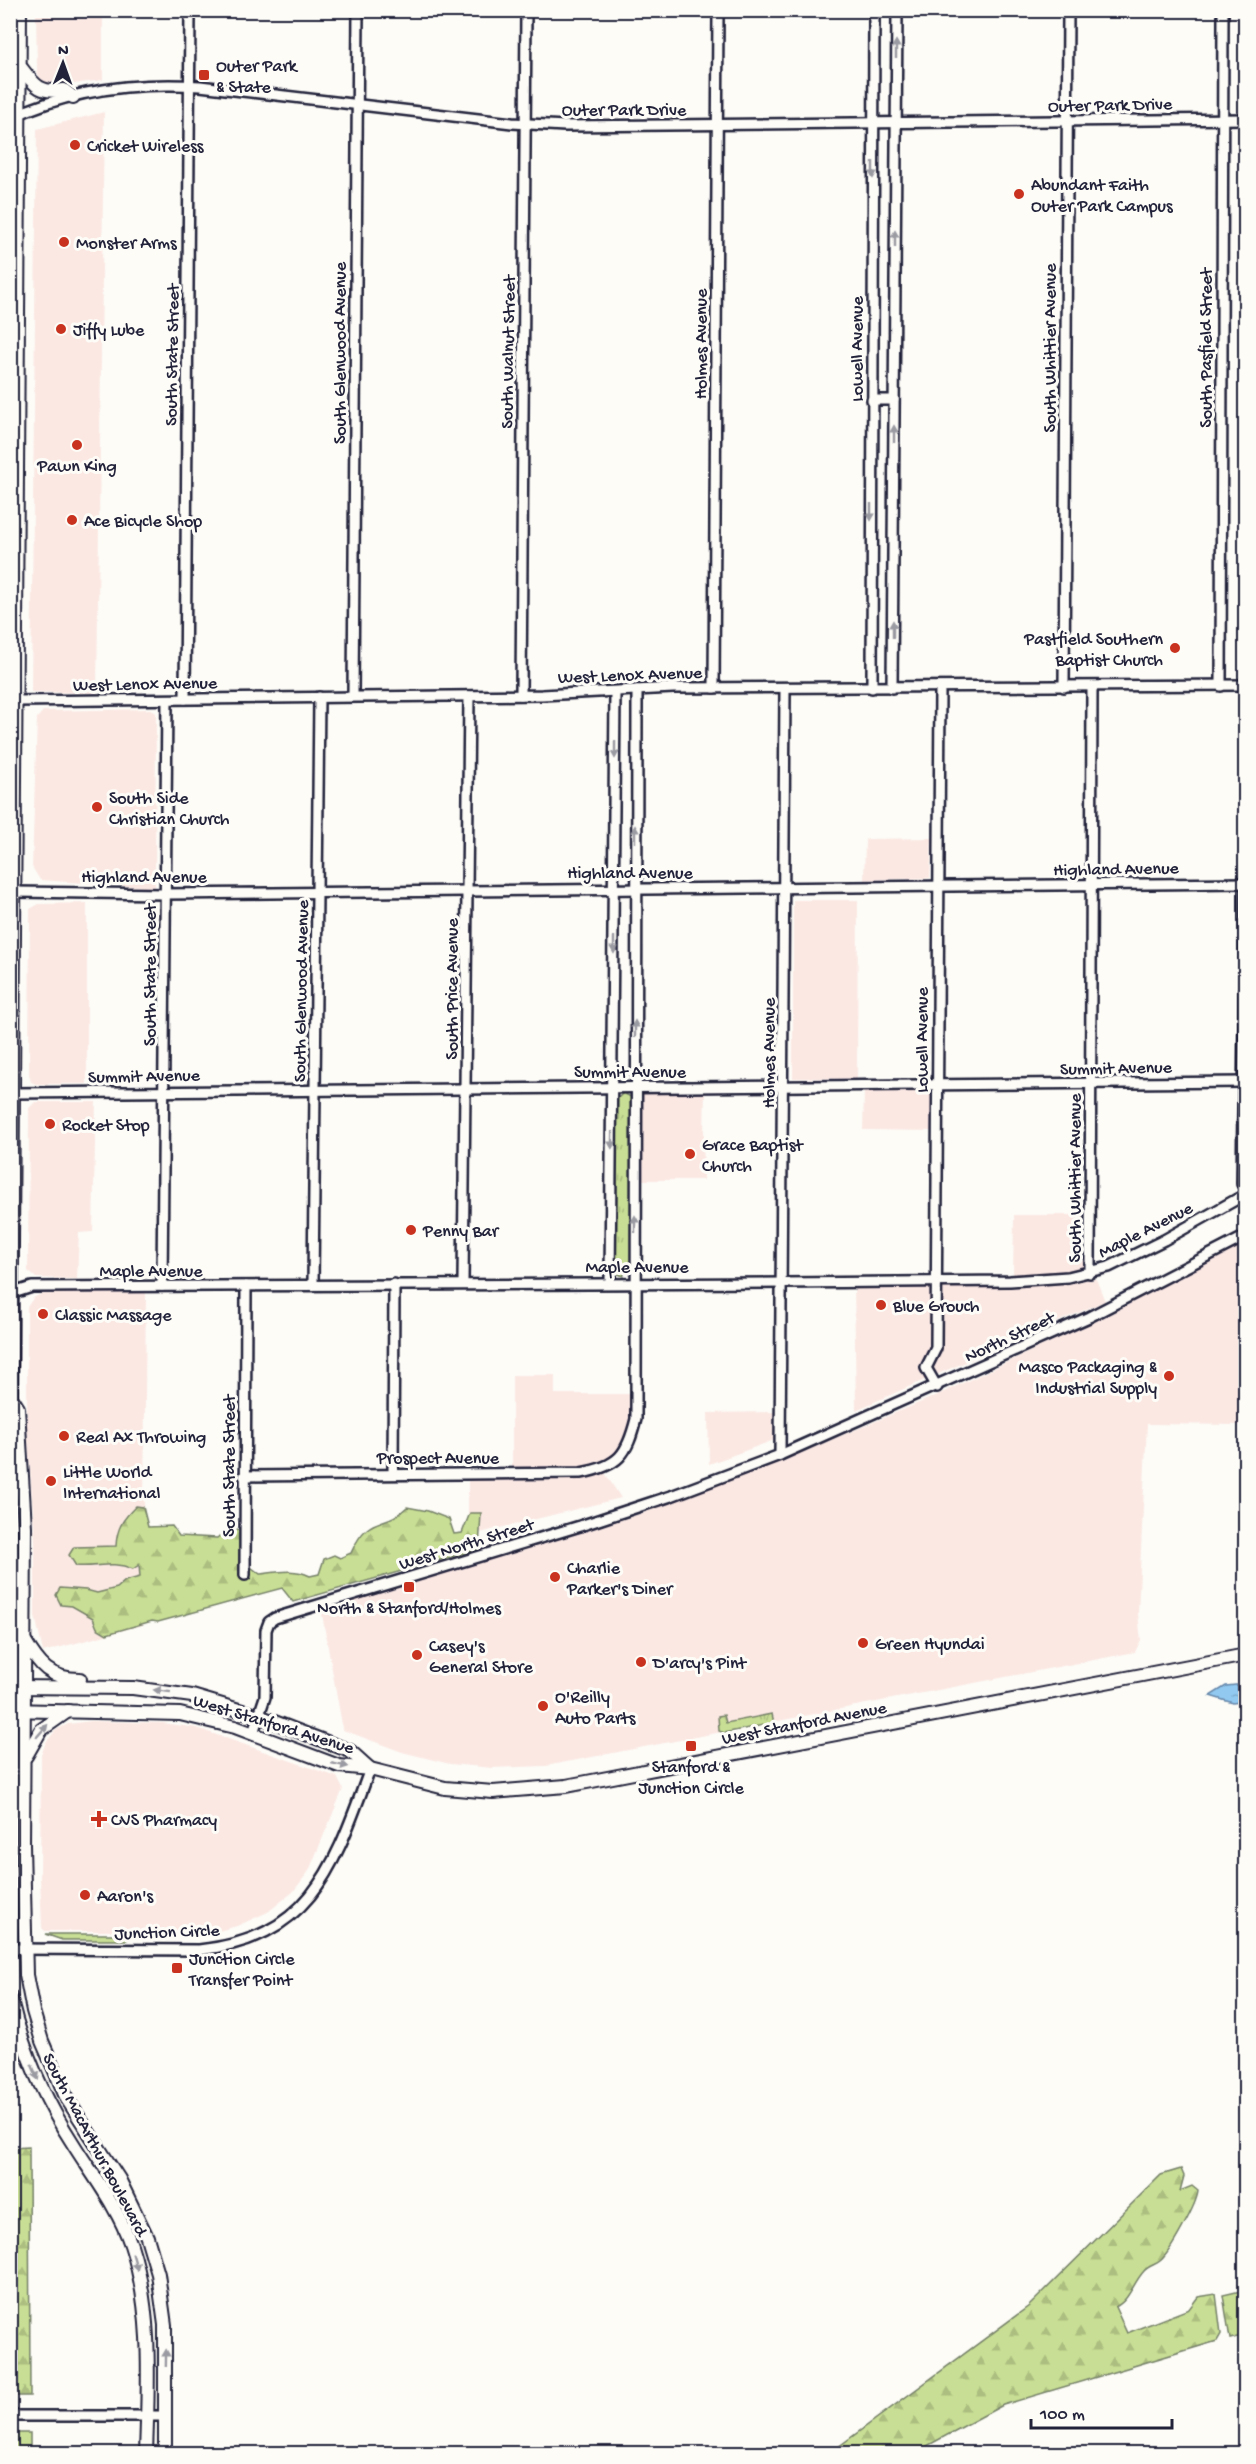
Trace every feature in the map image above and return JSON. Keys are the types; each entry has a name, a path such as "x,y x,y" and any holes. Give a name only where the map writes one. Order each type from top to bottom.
{"main road":[{"name":"South MacArthur Boulevard","path":"20,10 19,65 14,116 18,178 18,287 16,701 13,776 15,892 11,1398 18,1408 25,1527 26,1975 33,2012 53,2068 83,2126 119,2179 147,2237 158,2274 165,2325 165,2454"},
{"path":"19,65 41,89 48,92 64,90 73,97"},
{"path":"10,163 18,178"},
{"path":"25,1641 40,1665 58,1677 120,1680 133,1688"},
{"name":"West Stanford Avenue","path":"10,1710 180,1714 207,1718 253,1733 339,1766 370,1768 428,1784 474,1791 550,1789 1245,1655"},
{"name":"West Stanford Avenue","path":"10,1687 133,1688 192,1696 259,1716 350,1751 370,1768"},
{"path":"24,1760 41,1730 69,1710"},
{"name":"South MacArthur Boulevard","path":"10,1996 22,2040 42,2090 111,2202 130,2244 140,2276 146,2316 147,2454"}],"street":[{"name":"South State Street","path":"185,699 190,10"},
{"name":"South Glenwood Avenue","path":"353,696 358,10"},
{"name":"South Walnut Street","path":"521,695 526,10"},
{"name":"Holmes Avenue","path":"714,683 718,10"},
{"name":"Lowell Avenue","path":"872,688 874,10"},
{"name":"Lowell Avenue","path":"892,687 897,10"},
{"name":"South Whittier Avenue","path":"1064,687 1068,10"},
{"name":"South Pasfield Street","path":"1221,686 1223,10"},
{"name":"Outer Park Drive","path":"14,116 35,106 125,86 190,86 525,124 717,125 1245,119"},
{"path":"10,303 18,287"},
{"path":"872,400 894,400"},
{"name":"West Lenox Avenue","path":"16,701 521,695 615,692 714,683 785,688 1245,685"},
{"name":"South Whittier Avenue","path":"1090,1273 1092,687"},
{"name":"Holmes Avenue","path":"780,1455 783,1283 785,688"},
{"name":"Lowell Avenue","path":"937,1387 926,1368 936,1348 940,688"},
{"path":"635,1282 637,690"},
{"path":"610,1282 615,692"},
{"name":"South Price Avenue","path":"463,1283 467,1087 469,696"},
{"name":"South Glenwood Avenue","path":"313,1285 319,698"},
{"name":"South State Street","path":"162,1286 166,700"},
{"path":"1245,880 1242,1184 1245,1192"},
{"name":"Highland Avenue","path":"15,892 165,894 1092,885 1245,880"},
{"name":"Summit Avenue","path":"14,1094 467,1087 1244,1082"},
{"name":"Maple Avenue","path":"12,1294 32,1287 610,1282 936,1282 1054,1278 1090,1273 1109,1267 1164,1240 1245,1192"},
{"name":"North Street","path":"780,1455 937,1387 1089,1317 1245,1236"},
{"name":"Prospect Avenue","path":"244,1476 581,1473 611,1466 625,1452 636,1419 635,1282"},
{"path":"393,1474 394,1284"},
{"name":"South State Street","path":"245,1575 246,1286"},
{"name":"West North Street","path":"253,1733 267,1686 266,1630 269,1622 275,1618 653,1502 780,1455"},
{"name":"Junction Circle","path":"10,1949 199,1950 224,1947 271,1930 307,1902 327,1873 370,1768"},
{"path":"10,2416 165,2416"}],"shaded area":[{"path":"36,11 103,11 103,80 52,87 42,83 37,72"},
{"path":"104,112 97,693 31,692 37,129"},
{"path":"151,709 156,713 155,888 40,880 32,867 37,718 43,711"},
{"path":"932,838 930,878 864,880 865,839"},
{"path":"793,900 858,900 857,1079 793,1078"},
{"path":"87,903 87,1084 36,1084 31,1082 29,1074 30,909 39,904"},
{"path":"864,1089 931,1092 931,1131 863,1130"},
{"path":"640,1092 705,1092 703,1180 640,1180"},
{"path":"35,1102 96,1102 93,1232 79,1233 77,1279 36,1278 28,1271 29,1108"},
{"path":"1014,1215 1083,1215 1083,1270 1013,1274"},
{"path":"1239,1246 1246,1316 1245,1411 1240,1425 1147,1424 1138,1614 1141,1640 1135,1652 546,1766 492,1768 450,1764 402,1752 343,1730 321,1609 643,1513 786,1459 933,1397 1110,1314"},
{"path":"1096,1279 1105,1301 856,1410 854,1286 1039,1285"},
{"path":"146,1291 143,1625 43,1652 35,1616 35,1542 27,1427 27,1307 33,1298 43,1293"},
{"path":"512,1375 555,1375 555,1394 631,1394 630,1418 625,1441 616,1456 599,1465 580,1468 512,1467"},
{"path":"777,1412 777,1439 709,1464 708,1413"},
{"path":"605,1473 621,1498 468,1536 468,1479 584,1479"},
{"path":"91,1721 163,1723 197,1728 337,1777 343,1789 309,1871 293,1892 268,1912 237,1926 219,1931 45,1931 42,1928 40,1878 41,1755 46,1742 56,1730 68,1724"}],"green space":[{"path":"623,1093 631,1097 631,1265 623,1276 616,1273 614,1262 617,1099"},
{"path":"136,1506 143,1507 148,1527 172,1526 179,1536 217,1538 224,1532 239,1530 243,1561 260,1574 286,1571 310,1576 319,1574 324,1559 334,1555 340,1558 351,1553 358,1540 371,1526 399,1514 407,1507 428,1511 449,1519 454,1534 462,1533 470,1513 481,1513 479,1549 293,1602 282,1588 107,1634 97,1628 93,1618 72,1606 61,1605 56,1595 60,1588 97,1593 117,1588 125,1581 140,1577 139,1565 133,1569 118,1565 76,1566 69,1555 74,1547 116,1546 121,1524"},
{"path":"772,1714 774,1723 724,1733 719,1731 718,1716 724,1715 726,1723"},
{"path":"45,1934 130,1934 130,1937 127,1940 62,1940"},
{"path":"29,2147 30,2396 11,2396 11,2148"},
{"path":"1181,2169 1184,2176 1180,2191 1192,2186 1198,2191 1188,2217 1164,2256 1146,2269 1124,2301 1115,2307 1127,2333 1189,2309 1198,2297 1216,2294 1221,2334 1217,2341 1003,2405 914,2453 830,2453 1029,2306 1161,2175"},
{"path":"1245,2290 1245,2335 1230,2339 1223,2295"},
{"path":"11,2433 30,2433 30,2453 11,2453"}],"water":[{"path":"1245,1684 1245,1701 1233,1703 1210,1696 1226,1686"}],"place":[{"name":"Outer Park & State","path":"204,75"},
{"name":"Cricket Wireless","path":"75,145"},
{"name":"Abundant Faith Outer Park Campus","path":"1019,194"},
{"name":"Monster Arms","path":"64,242"},
{"name":"Jiffy Lube","path":"61,329"},
{"name":"Pawn King","path":"77,445"},
{"name":"Ace Bicycle Shop","path":"72,520"},
{"name":"Pastfield Southern Baptist Church","path":"1175,648"},
{"name":"South Side Christian Church","path":"97,807"},
{"name":"Rocket Stop","path":"50,1124"},
{"name":"Grace Baptist Church","path":"690,1154"},
{"name":"Penny Bar","path":"411,1230"},
{"name":"Blue Grouch","path":"881,1305"},
{"name":"Classic Massage","path":"43,1314"},
{"name":"Masco Packaging & Industrial Supply","path":"1169,1376"},
{"name":"Real Ax Throwing","path":"64,1436"},
{"name":"Little World International","path":"51,1481"},
{"name":"Charlie Parker's Diner","path":"555,1577"},
{"name":"North & Stanford/Holmes","path":"409,1587"},
{"name":"Green Hyundai","path":"863,1643"},
{"name":"Casey's General Store","path":"417,1655"},
{"name":"D'arcy's Pint","path":"641,1662"},
{"name":"O'Reilly Auto Parts","path":"543,1706"},
{"name":"Stanford & Junction Circle","path":"691,1746"},
{"name":"CVS Pharmacy","path":"99,1819"},
{"name":"Aaron's","path":"85,1895"},
{"name":"Junction Circle Transfer Point","path":"177,1968"}]}
